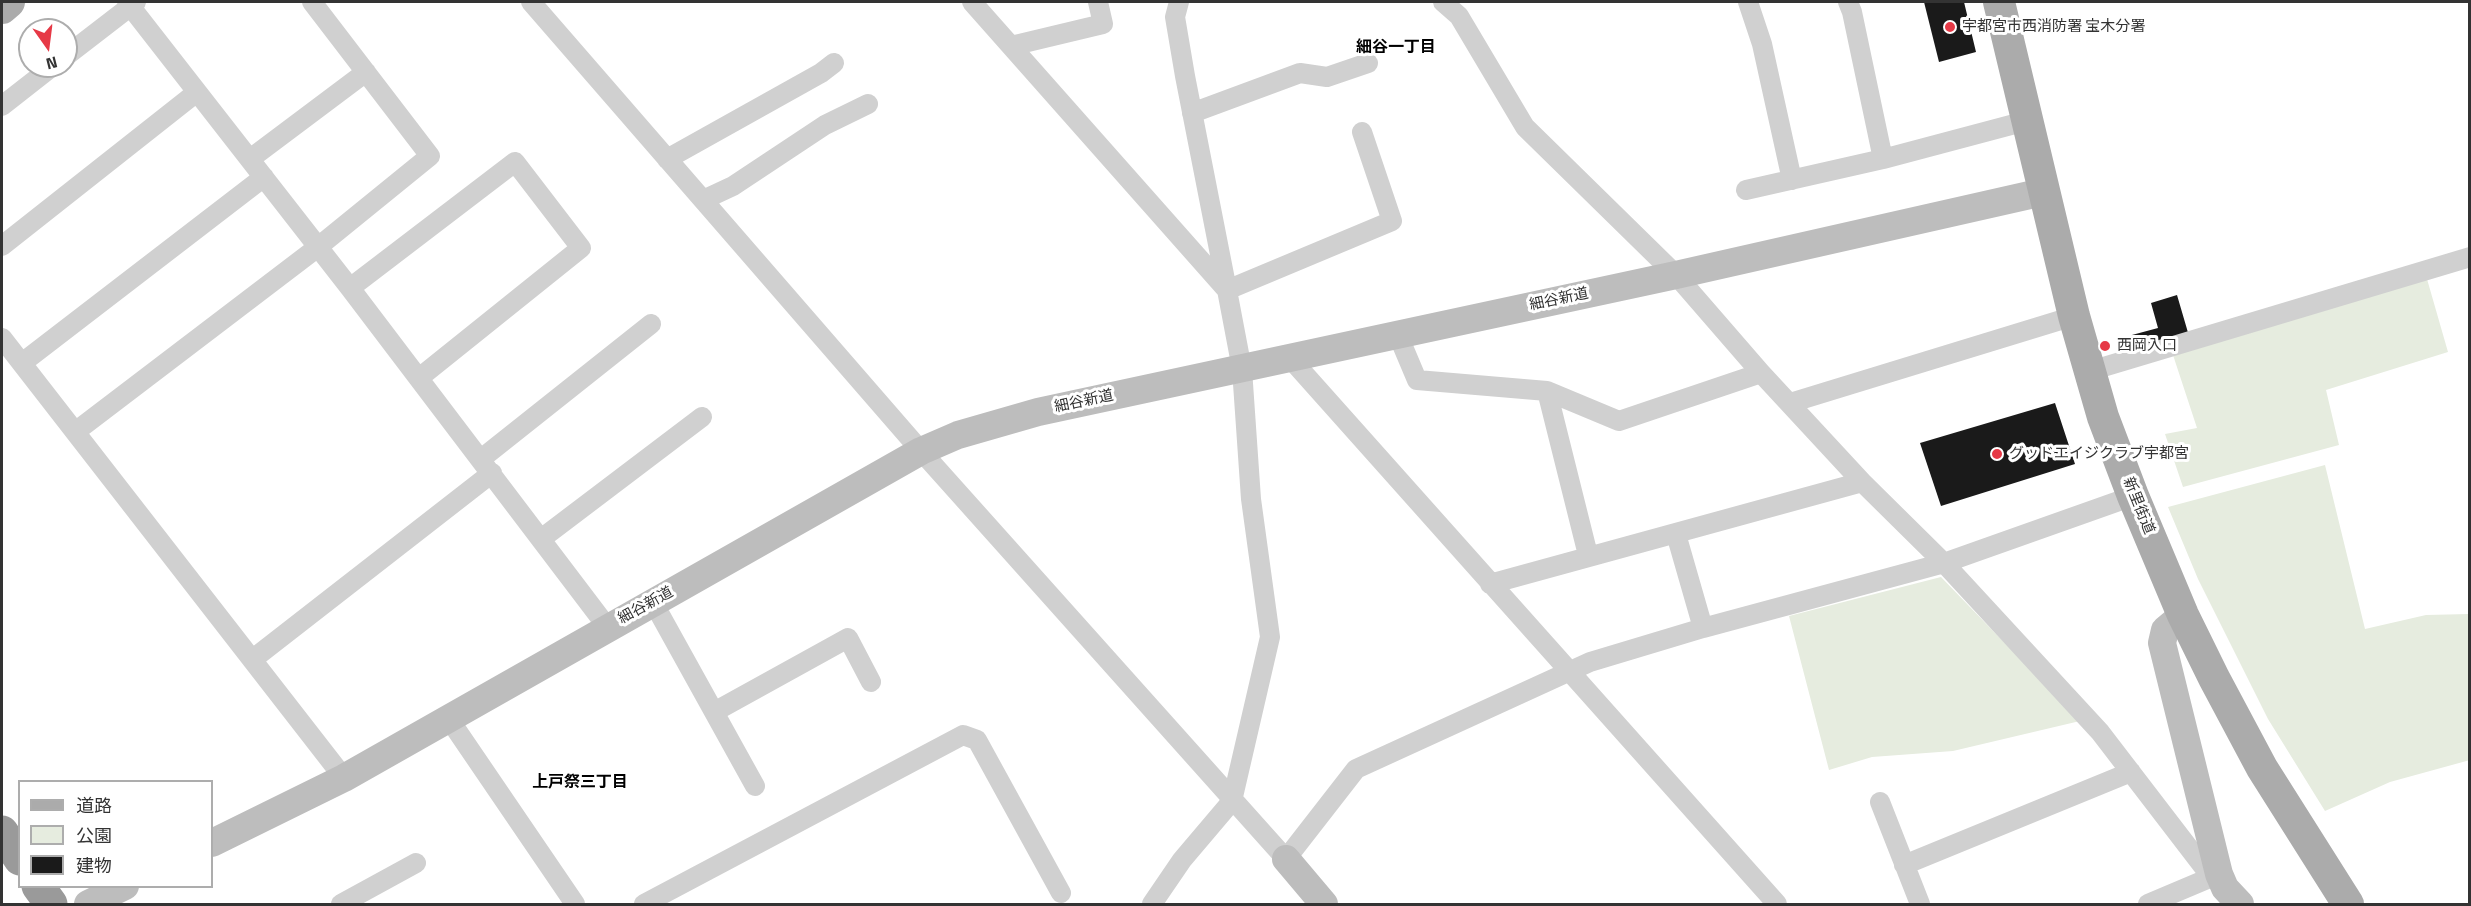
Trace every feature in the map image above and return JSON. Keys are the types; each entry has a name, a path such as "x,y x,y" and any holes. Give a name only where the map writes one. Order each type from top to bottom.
{"highway":[{"path":"2,832 18,856"},
{"path":"39,888 51,904"}],"main road":[{"path":"2,8 9,2"},
{"name":"新里街道","path":"1999,2 2074,315 2103,417 2133,496 2183,615 2262,768 2349,904"}],"street":[{"path":"75,432 318,247 430,156 312,2"},
{"path":"531,2 921,451 1324,904"},
{"path":"972,2 1227,290"},
{"path":"1011,46 1103,24 1098,2"},
{"path":"1152,904 1182,860 1232,801 1270,637 1251,500 1242,369 1175,16 1179,2"},
{"path":"1443,2 1459,16 1525,127 1676,275 1761,373 1862,482 1944,563 2100,732 2224,890"},
{"path":"1748,2 1762,44 1792,180"},
{"path":"1848,2 1883,159"},
{"path":"78,46 131,3 608,628"},
{"path":"667,159 821,73 834,63"},
{"path":"1192,113 1300,73 1328,77 1368,63"},
{"path":"249,159 366,72"},
{"path":"2,106 38,78"},
{"path":"2,246 197,92"},
{"path":"703,200 733,186 825,125 868,104"},
{"path":"1746,190 1883,159 2026,121"},
{"path":"1227,290 1392,221 1362,132"},
{"path":"350,288 515,162 581,248 419,378"},
{"path":"22,363 264,177"},
{"name":"細谷新道","path":"213,843 344,778 921,451 958,435 997,422 1676,275 2043,192"},
{"path":"2090,370 2469,257"},
{"path":"1790,403 2074,315"},
{"path":"253,659 486,466 651,324"},
{"path":"1398,335 1417,380 1547,391 1619,421 1761,373"},
{"path":"2,338 344,778"},
{"path":"1290,358 1777,904"},
{"path":"1547,391 1588,555"},
{"path":"541,539 702,417"},
{"path":"1490,584 1588,555 1676,534 1862,482"},
{"path":"1286,859 1356,769 1590,662 1702,628 1944,563 2133,496"},
{"path":"1676,534 1702,628"},
{"path":"653,602 755,786"},
{"path":"2183,615 2165,630 2162,643 2224,890"},
{"path":"714,712 848,638 872,682"},
{"path":"449,719 575,904"},
{"path":"644,904 963,735 977,740 1061,893"},
{"path":"1904,865 2131,772"},
{"path":"1880,802 1920,904"},
{"path":"341,904 416,863"},
{"path":"88,904 120,888"},
{"path":"2148,904 2224,890"}],"green space":[{"path":"2427,279 2448,352 2326,390 2339,445 2183,487 2165,434 2197,428 2172,352"},
{"path":"2325,465 2365,629 2426,615 2469,614 2470,760 2390,782 2325,811 2268,719 2198,579 2168,507"},
{"path":"1941,577 2080,721 1953,751 1872,757 1829,770 1789,616"}],"building":[{"name":"宇都宮市西消防署 宝木分署","path":"1924,2 1964,2 1976,52 1939,62"},
{"path":"2177,295 2189,336 2121,355 2117,339 2158,328 2151,303"},
{"name":"グッドエイジクラブ宇都宮","path":"2055,403 2075,464 1941,506 1920,443"}],"place":[{"name":"宇都宮市西消防署 宝木分署","path":"1950,27"},
{"name":"西岡入口","path":"2105,346"},
{"name":"グッドエイジクラブ宇都宮","path":"1997,454"}],"district":[{"name":"細谷一丁目","path":"1396,48"},
{"name":"上戸祭三丁目","path":"580,783"}]}
